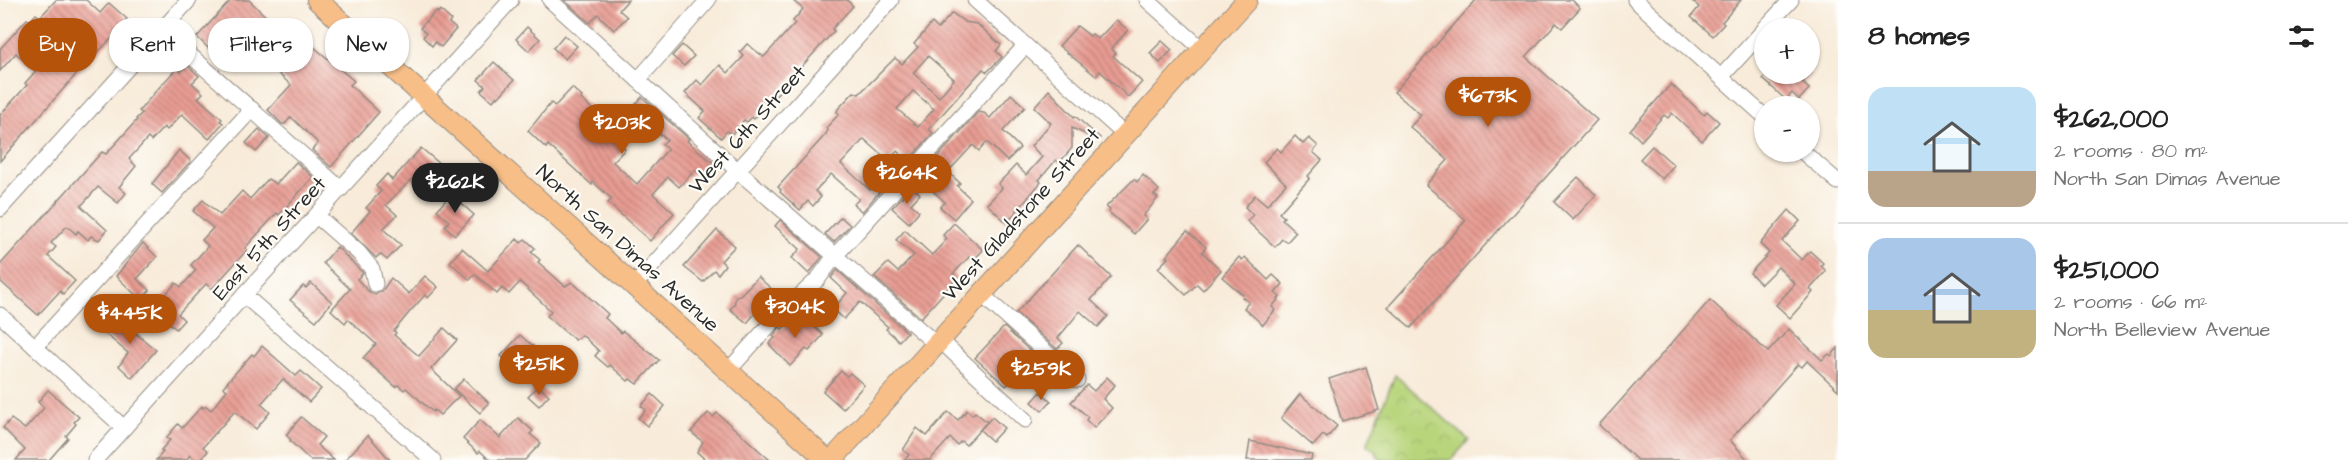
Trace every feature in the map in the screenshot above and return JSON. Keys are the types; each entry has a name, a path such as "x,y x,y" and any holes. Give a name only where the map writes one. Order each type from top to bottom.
{"main road":[{"name":"North San Dimas Avenue","path":"316,0 827,460"},
{"name":"West Gladstone Street","path":"832,460 1247,0"}],"street":[{"path":"173,18 189,0"},
{"path":"550,0 738,171 938,342 1025,420"},
{"path":"638,80 708,0"},
{"name":"West 6th Street","path":"634,286 891,0"},
{"path":"975,0 1125,135"},
{"path":"1148,0 1202,49"},
{"path":"1635,0 1754,107"},
{"path":"1774,18 1791,0"},
{"name":"East 5th Street","path":"95,460 425,97 509,1"},
{"path":"1721,77 1754,40"},
{"path":"728,371 774,320 818,279 835,256 1025,46"},
{"path":"196,60 341,189"},
{"path":"0,208 124,72"},
{"path":"35,346 252,109"},
{"path":"1815,162 1838,182"},
{"path":"317,216 372,268 375,284"},
{"path":"981,294 1077,380"},
{"path":"245,296 433,460"},
{"path":"0,315 124,428"}],"green space":[{"path":"1395,375 1469,440 1451,460 1381,460 1367,445"}],"building":[{"path":"56,0 86,0 100,13 109,3 126,18 109,18 109,41 97,53 97,18 33,18 36,14 40,17"},
{"path":"231,0 249,0 267,18 235,18 214,18"},
{"path":"564,0 628,0 619,10 627,17 614,30 598,14 590,23"},
{"path":"792,0 847,0 853,6 832,29 834,31 754,119 752,117 747,122 744,120 731,135 727,131 721,138 699,118 705,111 685,93 697,80 702,85 720,65 728,73 744,56 740,52 747,44 764,57 795,23 793,21 803,9"},
{"path":"1476,0 1572,0 1580,8 1562,28 1556,23 1526,57 1597,120 1411,328 1388,307 1466,220 1426,185 1448,160 1410,127 1421,115 1394,92"},
{"path":"1691,0 1741,0 1713,36 1691,17 1699,7"},
{"path":"440,10 451,20 449,23 456,29 441,47 435,42 432,46 423,37 426,33 420,28 436,11 438,13"},
{"path":"952,13 965,22 977,24 984,30 1001,45 996,51 1002,57 987,72 983,69 929,129 933,133 908,161 897,151 889,161 864,139 841,164 870,190 881,178 887,183 862,212 854,204 859,199 831,174 815,191 821,197 813,206 808,201 800,210 780,192 778,187 826,134 828,130 826,128 839,114 838,109 854,92 859,94 895,58 902,64 918,47 914,44 932,23 938,29","holes":["928,56 954,79 939,97 913,73","913,91 934,109 918,127 897,109"]},
{"path":"1116,20 1128,30 1111,49 1116,53 1113,56 1142,82 1128,97 1100,71 1096,76 1059,46 1077,26 1098,39"},
{"path":"208,25 208,48 197,37"},
{"path":"527,27 540,39 529,51 516,39"},
{"path":"18,29 18,55 16,53 0,71 0,49"},
{"path":"564,35 577,46 565,59 553,48"},
{"path":"1162,41 1172,50 1160,63 1150,53"},
{"path":"682,45 694,56 684,66 672,56"},
{"path":"314,47 325,56 325,72 343,72 354,81 350,85 379,112 331,167 312,150 318,143 291,117 285,124 282,124 268,110 291,85 277,72 313,72"},
{"path":"494,62 514,80 493,101 481,91 485,86 478,80"},
{"path":"35,72 78,72 0,161 0,115 27,85 25,83"},
{"path":"173,72 195,72 199,76 192,83 203,93 198,98 222,119 220,121 223,123 209,139 182,114 167,130 164,127 151,141 148,138 129,159 136,166 119,187 126,193 118,203 98,187 81,206 107,230 99,240 91,236 88,240 78,231 76,234 67,226 51,243 56,247 48,256 75,281 63,294 60,291 38,315 0,281 0,265 102,152 106,154 137,120 142,113 139,111"},
{"path":"1671,84 1704,115 1707,111 1719,122 1702,141 1672,113 1668,118 1664,115 1641,141 1630,130"},
{"path":"1768,84 1804,84 1809,89 1803,96 1795,96 1792,93 1789,96 1782,96"},
{"path":"572,88 582,97 581,99 602,117 604,115 609,120 618,109 626,116 642,97 689,139 687,141 715,164 703,177 695,170 679,187 668,177 653,194 674,213 650,241 608,203 612,199 593,182 592,185 548,145 546,148 528,131 551,103 555,106","holes":["644,120 667,140 662,144 668,149 637,184 613,162 625,149 622,145"]},
{"path":"1049,90 1074,117 1100,138 1098,140 1072,128 1072,148 1059,163 1056,160 1007,223 987,204 1002,188 998,184 1016,165 1026,175 1042,157 1031,146 1051,123 1034,107"},
{"path":"1011,94 1025,107 1003,131 1020,148 1007,161 987,142 979,151 973,145 948,172 960,183 957,186 971,199 954,219 940,207 945,202 926,185 936,174 929,167 978,112 990,118"},
{"path":"259,129 269,138 256,152 246,143"},
{"path":"1295,136 1303,144 1309,138 1318,146 1313,152 1322,160 1308,176 1310,178 1279,213 1296,232 1287,242 1282,239 1275,247 1247,221 1253,215 1245,207 1255,195 1267,205 1286,184 1264,162 1277,148 1281,152"},
{"path":"1652,146 1674,165 1662,179 1640,159"},
{"path":"421,148 440,164 420,186 412,179 386,205 397,215 383,229 401,245 387,260 380,254 376,258 351,233 370,211 366,208 381,191 376,186 387,174 392,180"},
{"path":"179,150 191,161 162,193 152,184"},
{"path":"296,162 313,177 245,248 247,250 212,289 206,284 178,314 184,320 176,329 153,308 176,283 181,287 196,270 191,265 208,246 202,240 213,228 193,211 203,200 220,215 242,191 250,199 268,179 276,184"},
{"path":"1143,175 1159,190 1154,195 1158,198 1143,216 1147,219 1134,234 1106,207 1134,179 1137,182"},
{"path":"1578,177 1596,195 1573,220 1554,202"},
{"path":"912,186 920,194 911,204 919,211 909,223 892,208"},
{"path":"451,194 474,215 455,235 445,226 449,221 437,210"},
{"path":"1789,210 1800,221 1782,241 1802,260 1810,251 1823,263 1821,266 1826,271 1810,289 1813,292 1790,318 1776,305 1795,284 1778,267 1761,284 1750,273 1769,253 1760,244"},
{"path":"841,217 850,225 834,242 825,234"},
{"path":"780,220 822,257 809,274 792,258 800,249 775,226"},
{"path":"954,223 983,250 973,261 969,257 953,274 957,278 921,318 874,277 888,263 898,272 914,255 896,240 905,230 932,255 947,239 943,235"},
{"path":"717,230 735,246 721,261 725,265 718,274 714,270 703,282 684,267"},
{"path":"1187,231 1206,247 1202,252 1221,270 1203,290 1197,284 1186,295 1158,268"},
{"path":"517,239 521,243 525,239 535,248 531,252 540,260 538,262 565,286 572,282 608,314 605,318 621,333 623,331 659,360 637,384 630,379 628,381 610,365 608,367 595,356 599,351 582,335 575,340 557,325 547,316 551,311 520,282 509,294 502,288 497,294 475,274 470,280 450,262 462,248 488,271"},
{"path":"143,243 157,257 137,279 150,290 141,300 116,276"},
{"path":"1078,245 1111,277 1091,300 1108,316 1098,327 1080,311 1058,338 1063,343 1057,349 1016,313"},
{"path":"337,247 363,273 357,279 375,295 382,291 391,278 409,294 425,276 438,287 428,298 425,295 394,331 396,333 394,335 419,356 444,328 457,340 431,369 459,396 440,415 434,410 433,412 406,388 404,390 398,385 396,387 363,358 376,344 348,319 345,323 331,310 350,289 323,263"},
{"path":"1239,257 1242,260 1245,257 1268,280 1273,275 1283,284 1275,293 1280,297 1272,307 1275,310 1263,325 1244,308 1249,302 1222,277"},
{"path":"837,270 907,332 899,341 886,329 888,327 860,302 844,319 833,309 847,293 831,278"},
{"path":"758,277 774,291 747,323 730,309 734,305 736,296 740,295"},
{"path":"311,283 332,302 316,321 290,300 303,286 306,288"},
{"path":"1710,300 1768,352 1789,329 1822,360 1829,354 1831,356 1838,348 1838,390 1807,361 1802,367 1798,364 1730,440 1748,460 1637,460 1599,425"},
{"path":"121,313 135,325 132,330 156,350 132,378 119,366 128,353 103,332"},
{"path":"799,313 823,335 809,351 806,349 790,366 769,344 780,327 782,329"},
{"path":"1004,327 1041,361 1037,377 1020,373 1006,386 975,358"},
{"path":"520,335 541,353 522,374 501,356"},
{"path":"262,346 296,376 301,371 321,389 309,402 283,379 261,404 270,412 256,429 235,411 203,447 208,451 200,460 195,460 190,455 186,460 156,460 170,440 166,438 178,424 182,428 202,406 211,410 227,390 223,387"},
{"path":"1366,367 1379,410 1342,421 1329,379"},
{"path":"841,371 847,376 850,373 864,385 843,409 823,391"},
{"path":"1107,377 1115,385 1103,399 1112,408 1094,428 1086,420 1088,417 1071,402 1087,385 1094,391"},
{"path":"464,379 489,403 480,413 454,389"},
{"path":"538,386 549,395 539,406 528,396"},
{"path":"48,390 79,417 74,422 76,424 66,436 68,438 49,460 16,460 25,450 3,428 11,419 25,429 44,408 38,402"},
{"path":"1041,392 1051,401 1042,411 1032,402"},
{"path":"652,394 665,406 647,426 638,418 646,410 641,406"},
{"path":"1300,394 1337,426 1327,438 1323,435 1313,446 1281,418"},
{"path":"967,410 972,415 975,412 987,422 966,445 961,441 957,445 950,438 930,460 904,460 909,455 903,450 917,428 927,436 948,412 958,420"},
{"path":"708,413 713,417 717,413 770,460 706,460 697,452 703,442 691,432"},
{"path":"301,417 324,437 317,445 334,460 310,460 290,441 286,435"},
{"path":"992,417 1004,428 992,441 980,430"},
{"path":"518,418 533,431 530,434 541,443 525,460 490,460 480,451 478,453 463,439 480,420 500,438"},
{"path":"368,435 390,460 345,460"},
{"path":"1250,441 1312,455 1311,460 1247,460"}]}
